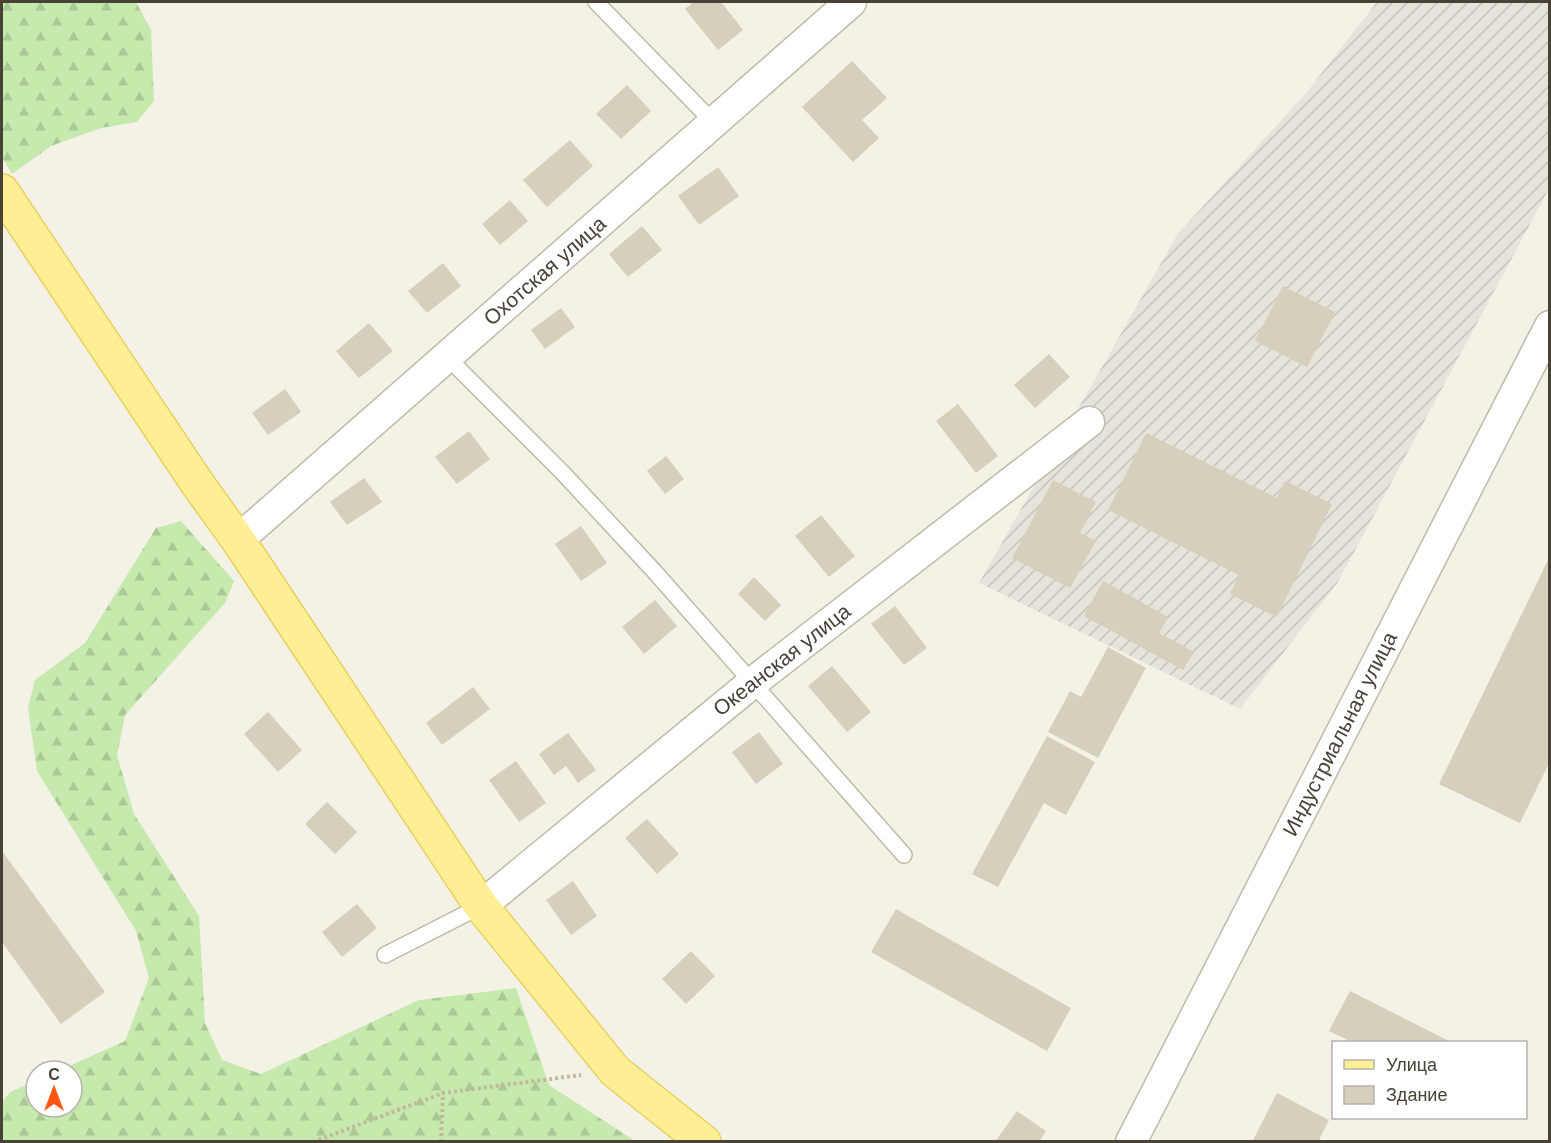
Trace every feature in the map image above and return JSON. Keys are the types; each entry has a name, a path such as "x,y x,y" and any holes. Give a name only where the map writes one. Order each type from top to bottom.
{"main road":[{"path":"2,191 196,483 238,540 481,906 615,1071 704,1142"}],"street":[{"name":"Охотская улица","path":"238,540 851,2"},
{"name":"Индустриальная улица","path":"1131,1142 1550,326"},
{"name":"Океанская улица","path":"481,906 752,683 1089,422"}],"lane":[{"path":"596,2 713,122"},
{"path":"447,357 639,554 904,855"},
{"path":"385,955 481,906"}],"path":[{"path":"313,1142 443,1093 615,1071"},
{"path":"441,1142 443,1093"}],"shaded area":[{"path":"1377,2 1549,2 1549,189 1338,582 1240,709 979,583 1177,235 1306,93"}],"green space":[{"path":"2,2 136,2 151,30 154,101 137,122 101,128 51,146 12,174 2,157"},
{"path":"181,521 234,581 225,603 125,715 117,755 134,814 199,916 205,1023 222,1060 261,1074 419,1000 516,988 549,1085 635,1141 2,1141 2,1102 10,1092 24,1086 24,1119 84,1119 84,1059 125,1041 149,978 136,931 37,771 28,708 35,680 85,643 156,528"}],"building":[{"path":"694,2 721,2 743,30 718,50 685,9"},
{"path":"852,61 887,98 862,120 879,138 853,162 802,107"},
{"path":"627,85 651,111 621,139 596,114"},
{"path":"570,140 593,166 547,207 523,180"},
{"path":"718,167 739,196 699,225 678,196"},
{"path":"510,200 528,221 500,245 482,224"},
{"path":"642,226 662,250 628,277 609,254"},
{"path":"443,263 461,286 427,313 408,291"},
{"path":"1283,286 1335,312 1307,367 1255,341"},
{"path":"561,308 575,327 545,349 531,330"},
{"path":"369,323 393,351 359,378 336,351"},
{"path":"1049,354 1070,377 1035,408 1014,385"},
{"path":"285,389 301,412 268,435 252,413"},
{"path":"958,404 998,456 976,473 936,421"},
{"path":"469,431 490,459 457,484 435,457"},
{"path":"1146,433 1277,498 1285,481 1332,504 1277,617 1230,594 1239,575 1108,510"},
{"path":"666,456 684,479 665,494 647,471"},
{"path":"364,478 382,502 347,525 330,502"},
{"path":"1053,480 1096,502 1080,533 1096,541 1070,588 1012,558"},
{"path":"821,515 855,556 829,577 795,536"},
{"path":"581,526 607,563 581,581 555,544"},
{"path":"1550,556 1550,761 1520,823 1439,784"},
{"path":"754,577 781,605 765,621 738,594"},
{"path":"1103,581 1168,617 1159,633 1194,652 1183,670 1084,616"},
{"path":"655,600 677,626 644,654 622,627"},
{"path":"895,606 927,648 904,665 871,624"},
{"path":"1108,647 1146,668 1098,758 1048,732 1070,691 1081,697"},
{"path":"832,666 871,712 847,732 808,686"},
{"path":"473,687 490,709 442,745 426,723"},
{"path":"268,712 302,750 278,772 244,734"},
{"path":"759,732 783,764 756,784 732,752"},
{"path":"568,733 596,770 578,783 566,766 554,775 539,754"},
{"path":"1047,736 1095,762 1066,815 1044,803 998,887 972,874"},
{"path":"516,761 546,803 519,822 489,780"},
{"path":"327,802 357,832 335,854 305,824"},
{"path":"647,819 679,854 657,874 625,838"},
{"path":"2,851 105,992 61,1024 2,942"},
{"path":"573,881 597,916 571,935 546,900"},
{"path":"357,904 377,928 342,957 322,932"},
{"path":"896,909 1071,1008 1047,1051 871,952"},
{"path":"691,951 715,976 686,1004 662,979"},
{"path":"1350,991 1449,1041 1350,1041 1329,1031"},
{"path":"1277,1093 1329,1120 1318,1142 1252,1142"},
{"path":"1017,1111 1046,1131 1039,1142 995,1142"}]}
